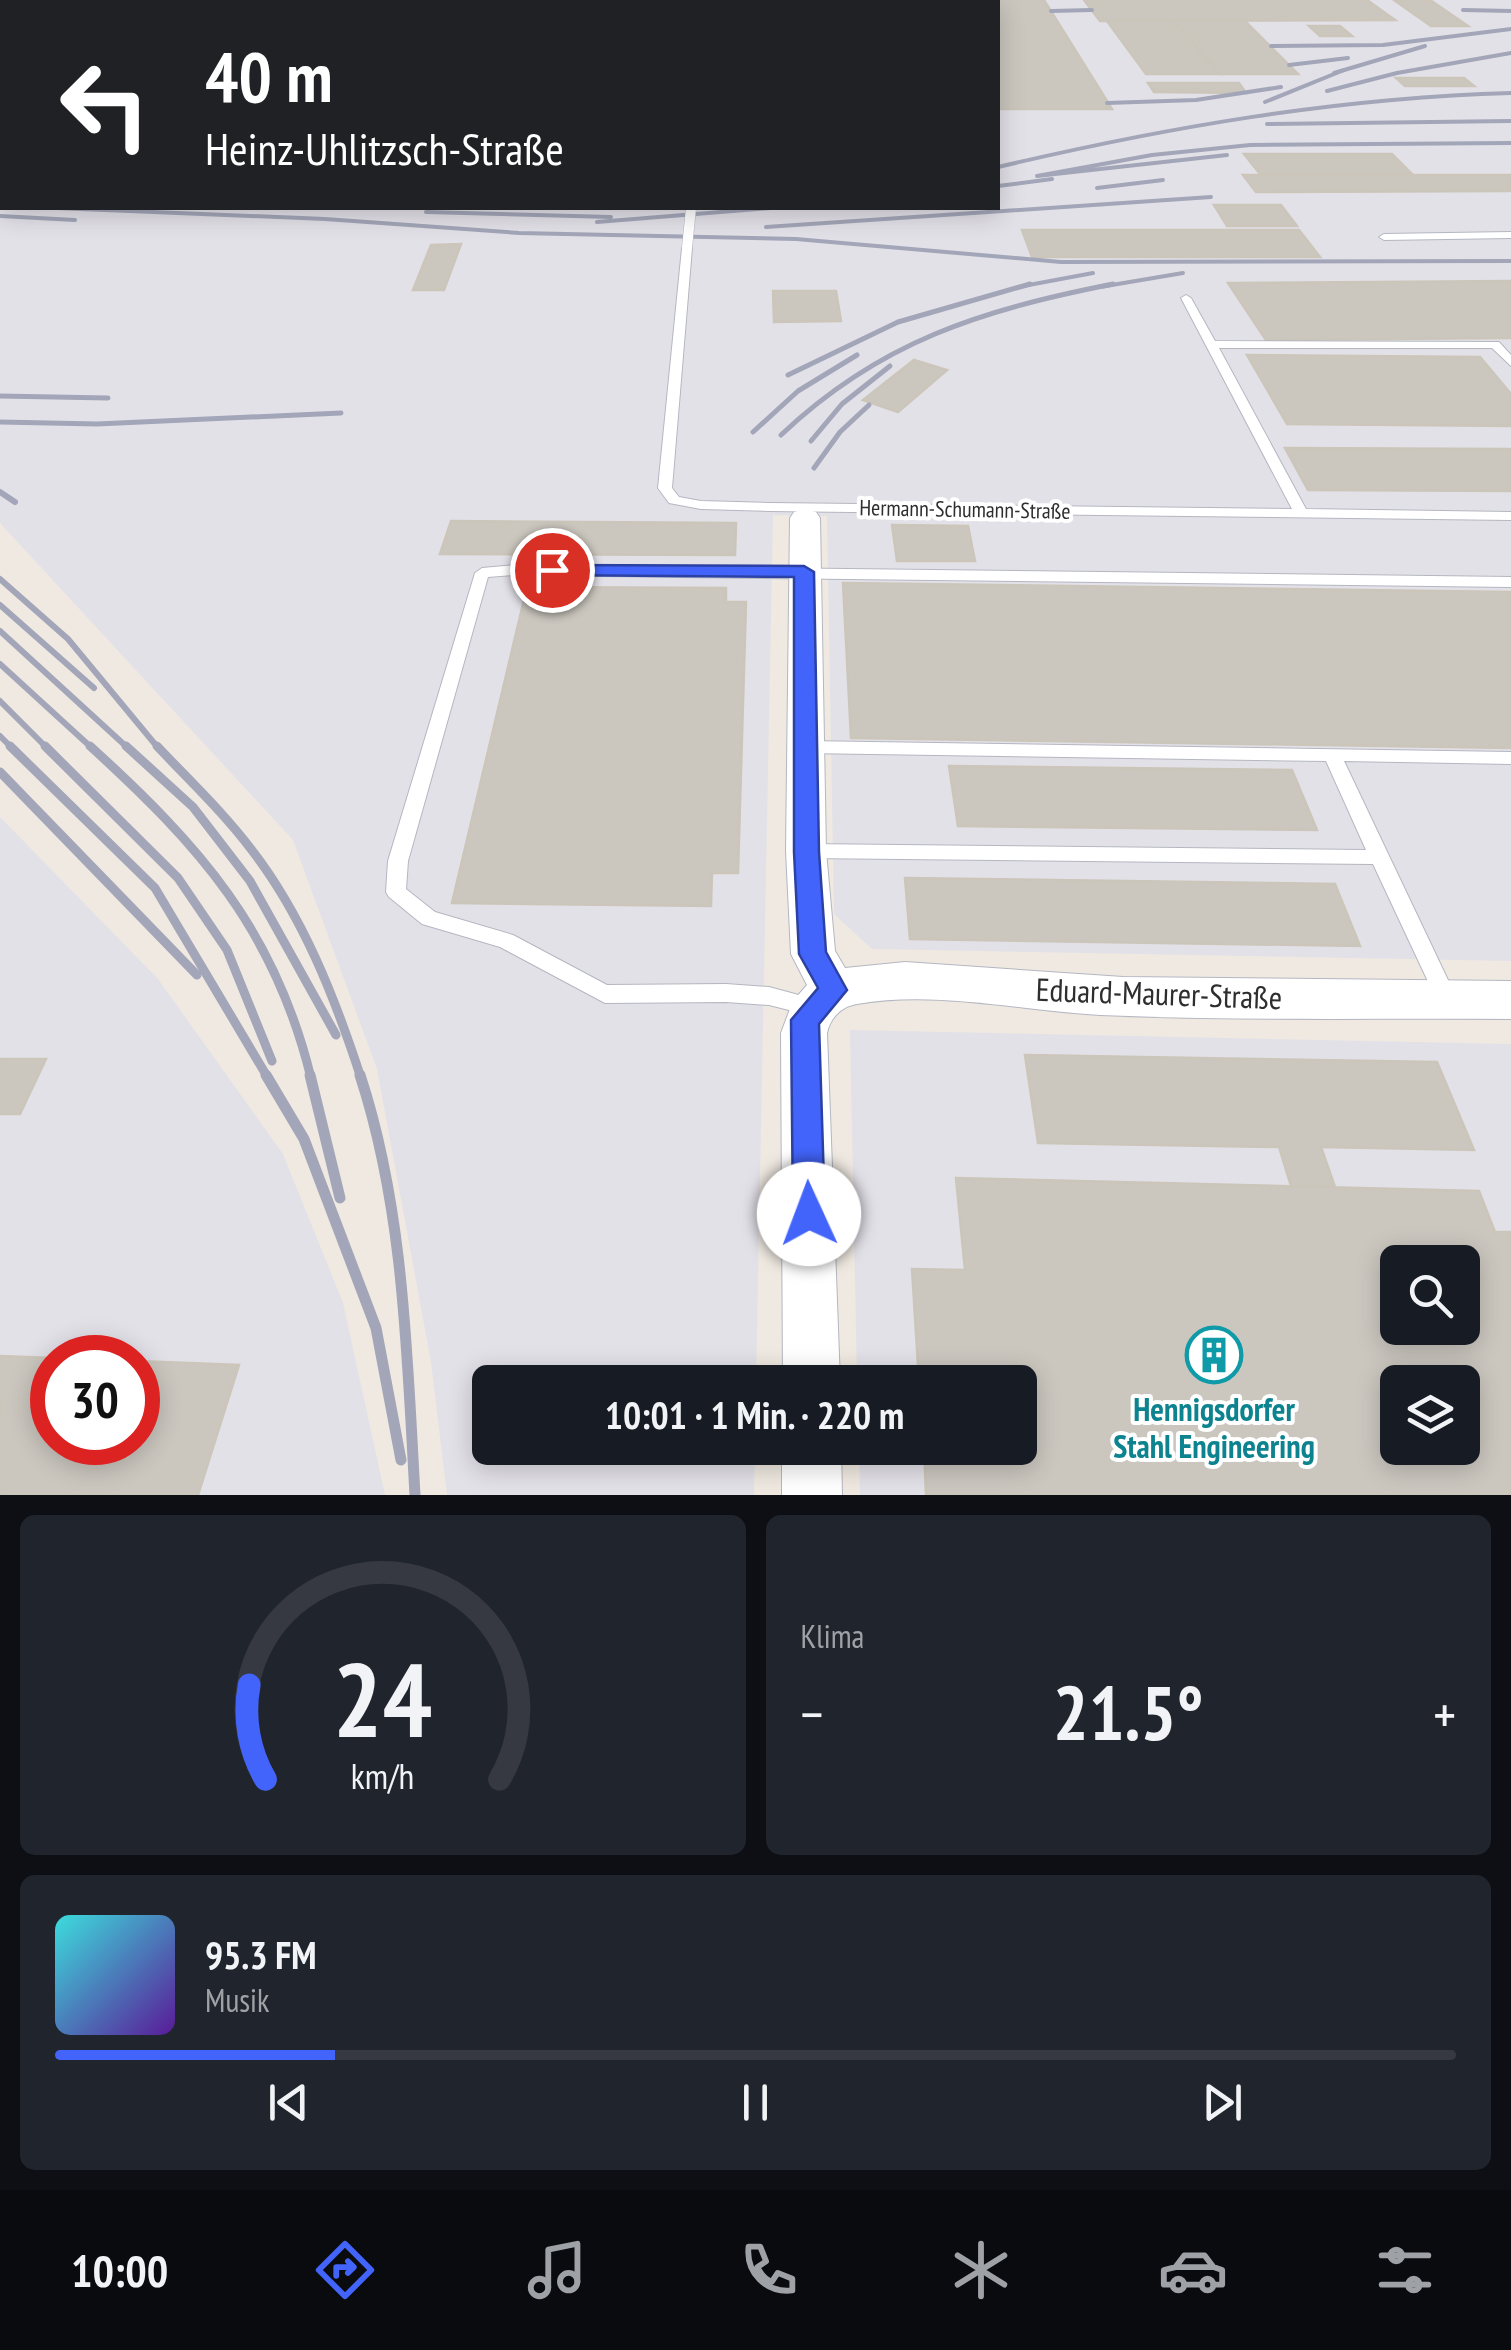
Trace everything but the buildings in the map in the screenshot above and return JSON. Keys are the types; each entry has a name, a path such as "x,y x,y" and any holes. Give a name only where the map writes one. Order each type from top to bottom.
{"street":[{"path":"805,518 806,852 813,954 824,998 805,1020 804,1034 812,1365"},
{"name":"Eduard-Maurer-Straße","path":"824,998 876,983 1068,994 1511,1000"},
{"path":"812,1465 812,1495"}],"lane":[{"name":"Hermann-Schumann-Straße","path":"691,210 665,488 674,500 701,505 769,507 1511,516"},
{"path":"1384,237 1511,235"},
{"path":"1186,298 1301,514"},
{"path":"1211,344 1511,344"},
{"path":"1495,344 1511,362"},
{"path":"824,998 726,993 606,994 506,940 429,918 396,892 398,861 482,574 516,570 804,572 1511,582"},
{"path":"805,748 1511,758"},
{"path":"1332,755 1446,999"},
{"path":"806,852 1378,857"}],"shaded area":[{"path":"1000,0 1511,0 1511,961 872,949 834,914 827,516 773,515 756,1365 472,1365 472,1465 755,1465 754,1495 447,1495 431,1362 377,1069 293,840 0,523 0,210 1000,210"},
{"path":"0,817 158,979 283,1154 343,1303 385,1495 0,1495"},
{"path":"850,1030 1511,1044 1511,1495 860,1495 859,1465 1037,1465 1037,1365 857,1365"}],"railway":[{"path":"1051,11 1092,10"},
{"path":"1463,10 1511,11"},
{"path":"1271,46 1383,45 1511,29"},
{"path":"1344,70 1425,46"},
{"path":"1327,91 1397,73 1511,53"},
{"path":"1289,65 1348,58"},
{"path":"1265,102 1344,70"},
{"path":"1334,73 1344,70"},
{"path":"1107,103 1196,100 1281,87"},
{"path":"1000,167 1125,139 1253,117 1381,101 1511,93"},
{"path":"1267,124 1511,121"},
{"path":"1227,155 1037,176 1152,155 1250,145 1511,143"},
{"path":"1000,186 1052,179"},
{"path":"1097,188 1163,180"},
{"path":"766,227 1211,197"},
{"path":"105,210 325,219 519,233 796,239 1061,262 1511,261"},
{"path":"597,222 746,210"},
{"path":"426,212 611,217"},
{"path":"0,216 75,220"},
{"path":"1022,286 1093,273"},
{"path":"1100,287 1183,273"},
{"path":"1022,286 1030,284"},
{"path":"781,435 856,375 935,334 1020,305 1113,284"},
{"path":"788,375 898,322 1022,286"},
{"path":"1018,287 1022,286"},
{"path":"753,432 798,391 857,355"},
{"path":"811,441 842,404 890,366"},
{"path":"0,396 108,398"},
{"path":"814,468 840,432 869,405"},
{"path":"0,422 97,424 341,413"},
{"path":"0,492 15,502"},
{"path":"0,579 68,639 159,749"},
{"path":"0,605 94,688"},
{"path":"0,631 129,749"},
{"path":"0,664 93,749"},
{"path":"0,701 45,746"},
{"path":"0,736 10,746"},
{"path":"10,746 155,888 268,1078"},
{"path":"10,746 13,749"},
{"path":"45,746 178,878 227,950 272,1061"},
{"path":"45,746 48,749"},
{"path":"90,746 166,819 228,894 277,978 311,1078"},
{"path":"126,746 193,807 250,881 336,1035"},
{"path":"157,746 240,835 270,875 302,930 360,1076"},
{"path":"0,772 197,975"},
{"path":"266,1075 304,1139 376,1328 401,1460"},
{"path":"310,1075 340,1198"},
{"path":"360,1076 375,1126 395,1230 415,1495"}],"place":[{"name":"Hennigsdorfer Stahl Engineering","path":"1214,1355"}],"route":[{"path":"552,570 804,572 806,852 813,954 834,990 805,1020 809,1214"}]}
